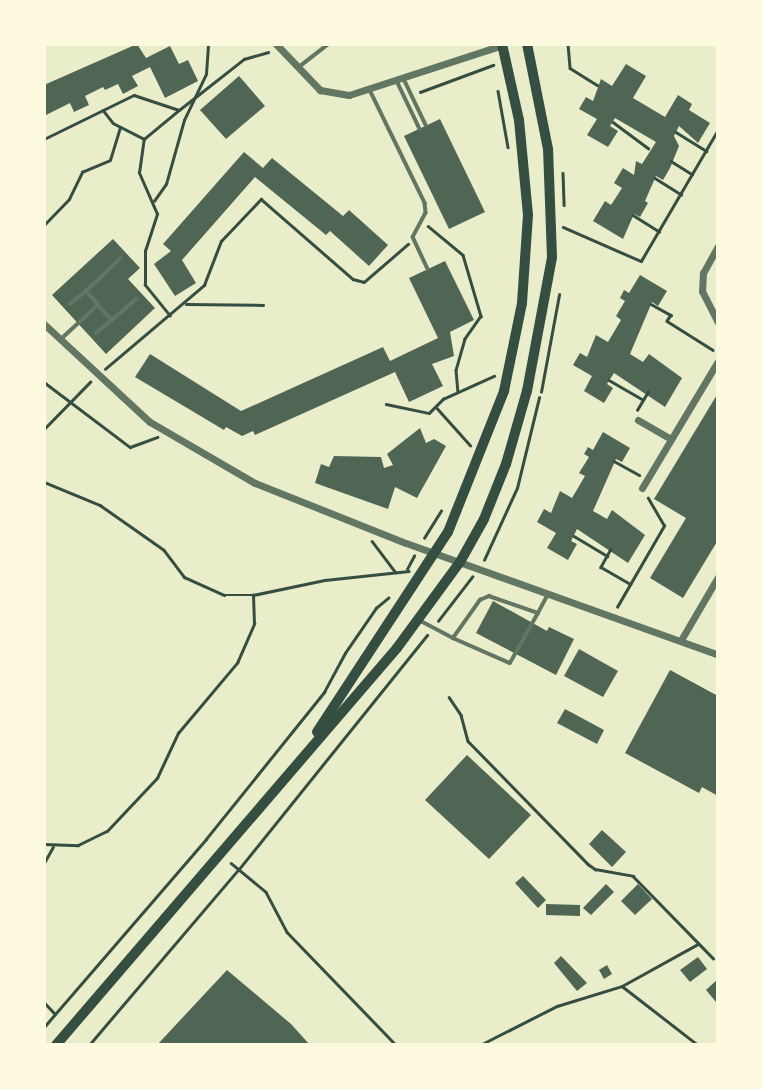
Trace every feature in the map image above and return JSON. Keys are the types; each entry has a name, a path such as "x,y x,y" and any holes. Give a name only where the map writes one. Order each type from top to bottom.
{"main road":[{"path":"303,755 435,553 460,509 498,411 522,303 527,180 502,44"},
{"path":"56,1045 222,856 303,755 419,620 460,562 506,464 545,309 552,228 548,149 527,44"}],"street":[{"path":"278,46 320,90 349,95 401,80 502,44"},
{"path":"718,246 704,272 702,291 718,323"},
{"path":"44,324 97,375 167,434 256,483 419,548 718,655"},
{"path":"642,488 718,362"},
{"path":"638,420 671,439"},
{"path":"681,640 718,578"}],"lane":[{"path":"297,68 328,44"},
{"path":"401,80 412,94 426,125"},
{"path":"401,80 420,129"},
{"path":"370,90 425,203 422,222 414,243 428,269"},
{"path":"70,304 120,259"},
{"path":"86,291 112,320"},
{"path":"96,333 136,299"},
{"path":"59,341 98,305"},
{"path":"419,620 510,663 548,594"},
{"path":"453,638 480,600 489,596 538,613"}],"path":[{"path":"154,201 166,184 195,97 206,74 208,44"},
{"path":"568,44 570,68 597,85"},
{"path":"170,316 145,285 143,275 157,214 154,201 139,173 144,139 244,59 278,46"},
{"path":"490,49 510,158"},
{"path":"412,94 507,60"},
{"path":"44,139 134,95 179,110"},
{"path":"103,110 120,127 144,139"},
{"path":"613,122 648,148"},
{"path":"44,225 69,199 82,172 110,160 120,127"},
{"path":"564,227 641,261 718,130"},
{"path":"676,132 706,151"},
{"path":"671,161 692,174"},
{"path":"655,178 681,194"},
{"path":"44,429 97,375 204,285 220,241 261,199 353,279 364,282 401,246 414,243"},
{"path":"633,215 659,231"},
{"path":"422,222 463,255 481,316 465,339 456,370 458,392"},
{"path":"184,304 263,305"},
{"path":"651,304 670,315 667,321 718,354"},
{"path":"386,404 417,414 437,408 443,399 497,374 493,386"},
{"path":"609,380 643,400"},
{"path":"44,382 68,404 130,447 167,434"},
{"path":"638,420 633,417 648,392"},
{"path":"437,408 471,446 476,434"},
{"path":"614,461 647,480"},
{"path":"44,482 100,505 137,528 198,586 224,595 253,595 407,570"},
{"path":"611,616 664,526 642,488"},
{"path":"401,579 446,505"},
{"path":"368,528 373,546 396,572"},
{"path":"574,536 607,556"},
{"path":"611,549 601,567 630,584"},
{"path":"44,844 53,847 78,845 107,831 157,778 178,733 237,663 254,624 253,595"},
{"path":"44,1027 206,839 324,692 368,619 390,596"},
{"path":"449,697 461,715 468,741 588,864 633,876 713,958"},
{"path":"44,863 53,847"},
{"path":"222,856 266,891 288,932 396,1045"},
{"path":"480,1045 557,1006 622,986 698,944"},
{"path":"622,986 698,1045"},
{"path":"44,1002 55,1014"}],"building":[{"path":"137,44 146,58 170,46 179,64 188,60 198,81 165,98 150,67 132,76 138,86 123,94 118,84 105,90 103,87 85,96 89,105 74,112 70,103 44,116 44,85"},
{"path":"626,64 646,76 633,98 665,117 678,95 692,104 689,110 710,123 698,143 679,126 674,136 679,146 670,168 663,180 656,176 645,201 648,203 640,217 634,214 623,239 593,221 605,201 611,205 622,188 614,183 623,168 634,175 636,161 642,164 656,142 615,118 610,126 618,131 608,147 587,135 597,119 579,109 586,97 593,101 601,79 612,86"},
{"path":"239,76 265,106 226,139 200,110"},
{"path":"440,119 485,212 449,229 404,136"},
{"path":"244,152 263,168 272,158 343,216 349,210 388,245 369,266 330,231 326,235 255,177 182,260 196,283 175,296 154,264 171,251 163,244"},
{"path":"113,239 140,268 128,279 155,308 106,354 52,295"},
{"path":"445,261 474,320 450,332 454,356 432,364 443,386 409,402 395,372 255,435 253,431 242,436 226,427 224,430 135,377 150,354 241,411 383,347 390,361 438,338 409,278"},
{"path":"640,275 667,291 658,306 652,302 630,354 643,362 649,354 682,378 665,407 614,373 607,384 613,388 604,403 584,391 592,376 573,365 580,353 587,357 596,335 608,342 621,320 616,316 625,301 620,298 624,290 629,293"},
{"path":"718,393 718,540 683,598 650,578 686,518 654,499"},
{"path":"420,428 426,443 434,439 446,446 417,498 395,487 388,509 315,483 321,464 329,467 334,456 381,457 384,468 393,465 387,454"},
{"path":"603,432 630,448 622,462 616,459 593,511 607,519 612,510 645,535 628,563 577,529 571,541 577,544 568,560 547,548 556,533 537,522 544,509 551,513 560,491 572,498 585,476 579,473 589,457 584,454 588,447 593,450"},
{"path":"493,601 547,631 549,627 574,639 556,675 476,633"},
{"path":"579,649 618,671 603,697 564,676"},
{"path":"670,670 718,696 718,796 702,787 699,793 625,753"},
{"path":"565,709 604,730 597,744 557,723"},
{"path":"467,755 531,815 489,859 425,800"},
{"path":"602,830 626,852 612,867 589,844"},
{"path":"523,876 546,900 538,908 515,883"},
{"path":"606,884 614,892 591,915 583,908"},
{"path":"638,884 652,899 635,915 621,901"},
{"path":"546,904 580,905 580,916 546,915"},
{"path":"561,956 587,983 577,991 554,963"},
{"path":"698,957 707,969 690,982 680,970"},
{"path":"607,965 612,974 604,979 599,970"},
{"path":"227,970 291,1024 310,1045 157,1045"},
{"path":"718,979 718,1000 716,1002 706,990"}]}
